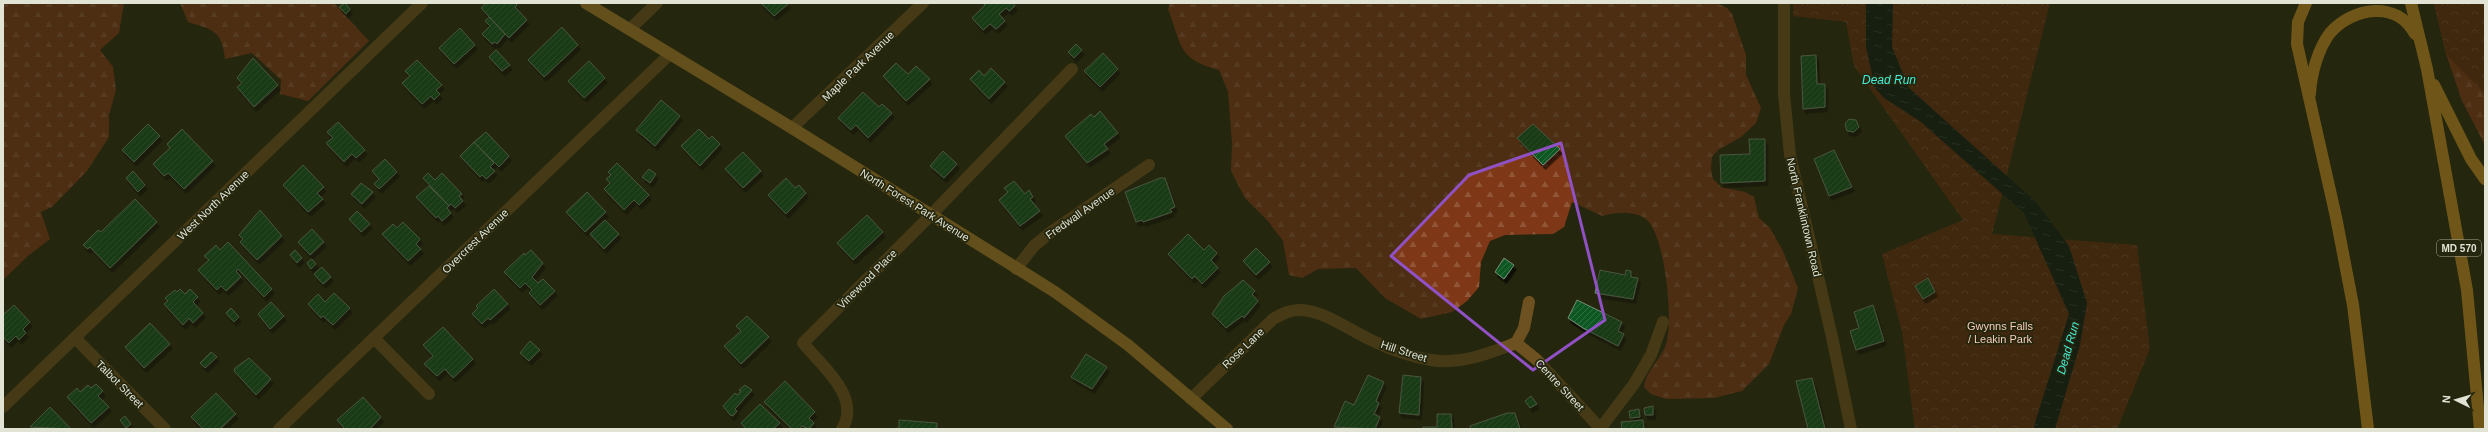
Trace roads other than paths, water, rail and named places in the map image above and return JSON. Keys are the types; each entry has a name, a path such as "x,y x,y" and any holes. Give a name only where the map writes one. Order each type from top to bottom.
{"highway":[{"path":"2306,3 2298,22 2296,44 2336,217 2352,298 2368,429"},
{"name":"MD 570","path":"2411,3 2419,42 2427,69 2467,290 2480,429"},
{"path":"2309,99 2314,72 2324,44 2339,26 2354,16 2377,10 2387,11 2406,22 2419,42"},
{"path":"2427,69 2467,153 2485,179"}],"main road":[{"name":"North Forest Park Avenue","path":"586,3 792,128 1016,269 1107,329 1227,429"}],"street":[{"name":"West North Avenue","path":"3,407 422,3"},
{"path":"630,29 657,3"},
{"name":"Maple Park Avenue","path":"792,128 923,3"},
{"name":"North Franklintown Road","path":"1784,3 1786,134 1832,336 1851,429"},
{"name":"Overcrest Avenue","path":"279,429 670,54"},
{"name":"Vinewood Place","path":"842,429 846,424 846,399 841,389 803,342 931,215 1072,69"},
{"name":"Fredwall Avenue","path":"1016,269 1034,246 1051,232 1149,165"},
{"path":"1516,343 1524,328 1529,302"},
{"name":"Rose Lane","path":"1191,399 1273,319 1284,312 1301,310"},
{"name":"Hill Street","path":"1301,310 1323,315 1372,341 1432,360 1473,359 1516,343"},
{"path":"1600,429 1634,384 1651,355 1663,322"},
{"name":"Talbot Street","path":"75,338 165,429"},
{"path":"374,338 429,394"},
{"name":"Centre Street","path":"1516,343 1537,360 1600,429"}],"water":[{"name":"Dead Run","path":"1866,3 1893,3 1892,47 1909,88 2036,202 2069,246 2087,303 2080,345 2055,429 2033,429 2069,314 2024,213 1921,122 1884,98 1875,88 1866,47"}],"park label":[{"name":"Gwynns Falls / Leakin Park","path":"2000,332"}]}
